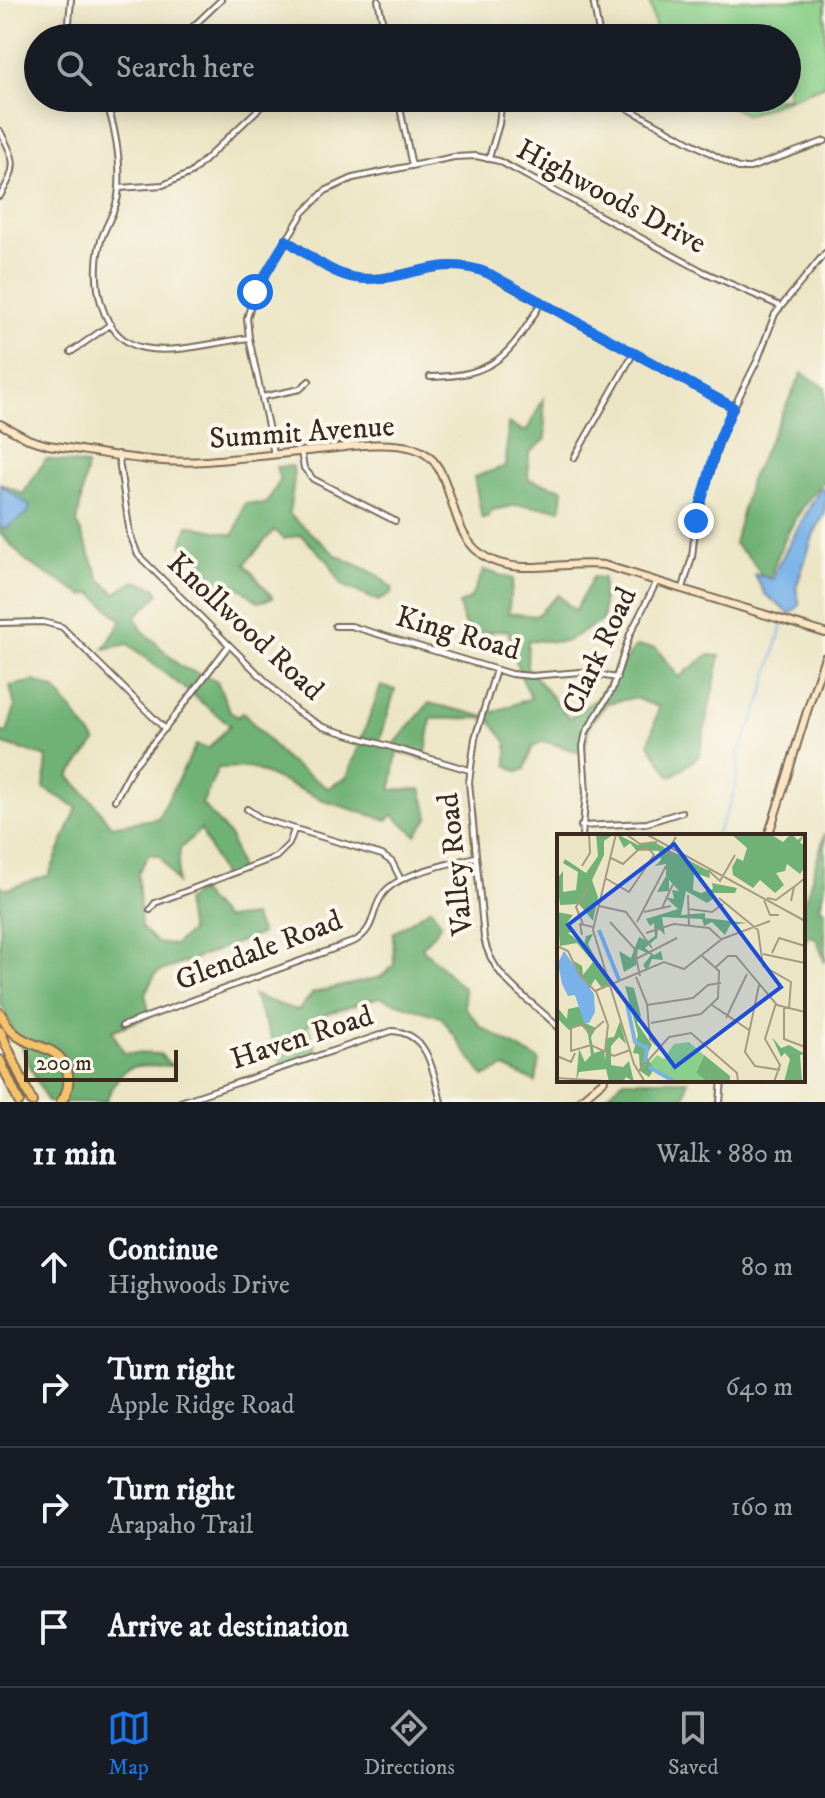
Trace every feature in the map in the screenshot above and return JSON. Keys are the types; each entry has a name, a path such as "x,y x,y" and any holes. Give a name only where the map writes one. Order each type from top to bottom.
{"highway":[{"path":"0,1013 18,1037 48,1049 62,1060 69,1083 61,1102"},
{"path":"0,1031 32,1102"},
{"path":"0,1060 19,1102"}],"street":[{"path":"70,24 71,0"},
{"path":"196,24 221,0"},
{"path":"378,0 383,24"},
{"path":"593,0 597,24"},
{"path":"109,112 114,128 119,188 116,206 101,240 97,262 100,295 111,324 128,342 149,349 174,349 249,338"},
{"path":"119,188 163,185 191,173 255,112"},
{"path":"401,112 412,166"},
{"path":"489,158 500,112"},
{"path":"634,112 738,168 750,168 825,140"},
{"path":"0,131 13,156 14,167 0,196"},
{"name":"Highwoods Drive","path":"274,454 249,338 247,318 251,300 310,204 334,185 353,178 454,157 489,158 511,166 704,272 780,306"},
{"path":"286,240 330,269 347,276 374,278 434,266 457,265 490,274 733,407"},
{"path":"683,588 717,445 733,407 780,306 825,253"},
{"path":"430,377 445,377 498,361 518,342 541,303"},
{"path":"71,352 111,324"},
{"path":"574,458 633,354"},
{"path":"262,397 300,389 309,381"},
{"name":"Summit Avenue","path":"0,424 38,442 192,462 369,445 415,449 429,456 439,468 463,536 477,552 488,558 515,565 591,563 683,588 825,633"},
{"path":"301,452 304,468 313,479 395,521"},
{"name":"Knollwood Road","path":"118,454 130,534 138,555 296,711 313,723 469,770"},
{"name":"Clark Road","path":"582,834 586,784 584,739 589,724 617,678 634,624 650,590 658,581"},
{"path":"0,623 43,622 62,627 165,729"},
{"name":"King Road","path":"335,626 351,626 521,676 581,672 617,678"},
{"path":"115,800 132,768 229,645"},
{"path":"769,834 787,780 800,726 825,657"},
{"name":"Valley Road","path":"496,670 475,738 469,770 469,798 484,938 489,957 504,979 557,1026"},
{"path":"247,809 262,819 294,830 382,855 392,862 401,880 475,857"},
{"path":"581,826 647,823 682,812"},
{"path":"150,910 155,903 276,857 286,849 294,830"},
{"name":"Glendale Road","path":"122,1026 355,941 371,926 384,892 401,880"},
{"name":"Haven Road","path":"180,1102 392,1031 406,1033 422,1045 441,1102"},
{"path":"578,1102 602,1082"},
{"path":"720,1102 722,1082"}],"green space":[{"path":"649,0 825,0 825,85 801,94 801,24 655,24"},
{"path":"802,373 825,387 825,480 790,529 768,586 751,559 734,544 750,480"},
{"path":"543,399 546,439 529,453 528,479 563,489 561,509 517,505 492,510 488,517 482,518 474,477 506,466 508,423 526,432"},
{"path":"46,459 87,465 77,523 100,579 115,593 135,581 155,587 159,594 135,617 142,630 181,667 217,681 229,710 238,717 243,712 285,759 328,788 347,777 381,686 395,690 379,744 391,748 429,703 483,716 531,698 519,672 508,630 478,633 464,624 459,604 470,599 484,570 513,579 508,613 536,616 558,595 575,611 593,577 603,578 603,620 565,642 528,640 527,667 569,718 598,698 636,646 656,648 679,677 708,655 720,656 699,756 671,777 649,744 659,707 634,698 607,703 590,723 583,753 543,741 532,748 525,769 518,772 507,765 507,743 489,718 431,719 425,760 397,751 391,790 421,789 429,817 416,835 393,815 387,820 328,802 250,767 218,768 202,804 230,836 241,873 223,878 201,829 180,849 177,883 160,856 149,854 138,873 141,927 157,943 174,945 190,932 185,901 199,891 224,919 253,916 261,934 156,973 145,993 150,1016 112,1031 124,1053 160,1054 172,1066 130,1068 123,1072 105,1102 47,1102 0,1002 0,885 7,889 49,875 77,808 44,788 47,757 0,743 0,731 7,733 15,707 10,686 35,681 55,689 96,742 69,776 111,826 158,818 196,745 208,749 230,725 128,644 104,649 122,621 92,593 84,596 27,562 0,533 0,483 23,494"},
{"path":"293,466 289,514 336,555 376,574 393,589 390,595 378,601 341,585 329,562 301,535 284,539 274,530 245,564 273,598 259,602 236,585 227,592 201,574 204,563 182,546 188,525 234,535 245,503 266,504 280,480 276,467"},
{"path":"825,833 825,886 820,907 825,910 825,963 817,939 809,935 805,941 805,901"},
{"path":"431,908 441,924 422,948 464,989 465,1007 481,1027 539,1060 536,1082 504,1067 484,1077 441,1017 379,997 316,1017 307,1026 319,1056 284,1067 253,995 298,1011 313,993 381,977 394,965 393,933"},
{"path":"622,1082 688,1082 684,1102 598,1102"}],"water":[{"path":"0,484 30,506 28,513 5,529 0,527"},
{"path":"820,488 825,489 825,513 814,533 796,588 800,605 790,614 765,594 754,574 773,579"}],"waterway":[{"path":"716,834 733,795 738,773 738,751 761,701 783,622"}],"route":[{"path":"255,292 286,240 330,269 356,278 374,278 445,265 469,267 490,274 733,407 717,445 696,521"}]}
